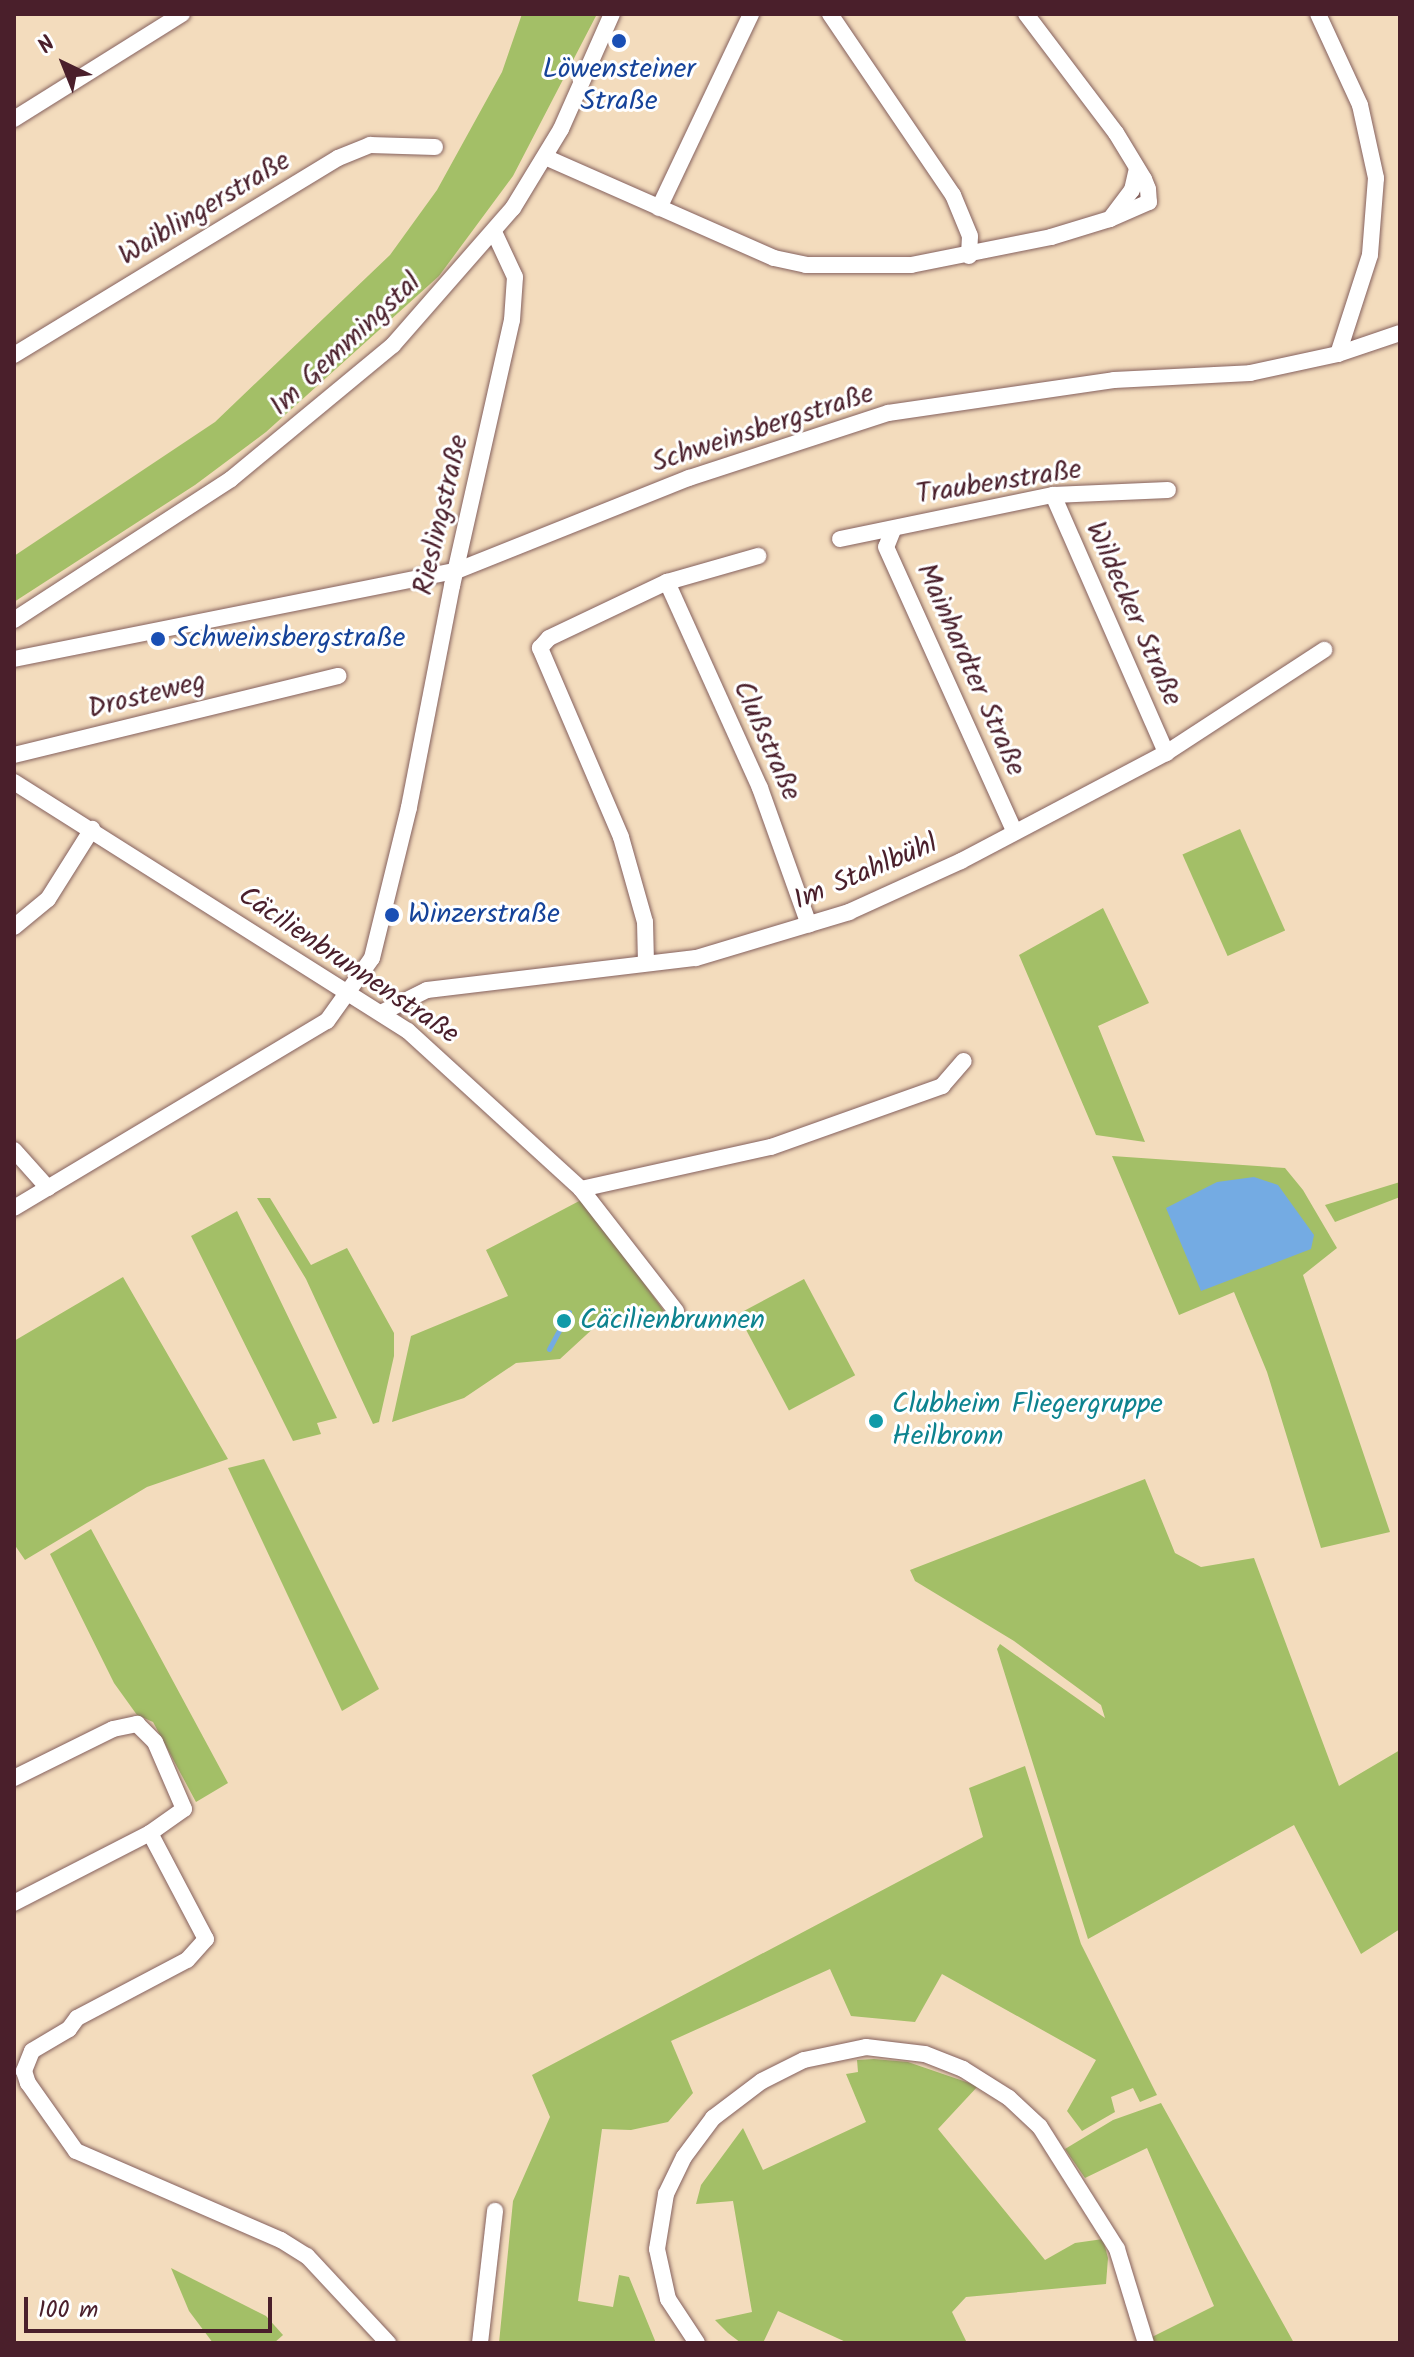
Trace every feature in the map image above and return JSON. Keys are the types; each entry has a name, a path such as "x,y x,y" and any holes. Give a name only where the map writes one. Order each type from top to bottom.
{"street":[{"path":"14,119 182,14"},
{"name":"Im Gemmingstal","path":"14,620 231,479 289,435 393,345 494,232 545,157 612,14"},
{"path":"659,208 751,14"},
{"path":"830,14 953,195 970,236 969,256"},
{"path":"545,157 774,258 806,265 911,265 969,256 1110,219 1149,202 1137,169 1026,14"},
{"path":"1318,14 1360,105 1376,178 1370,255 1338,354"},
{"name":"Waiblingerstraße","path":"14,355 346,154 370,145 435,147"},
{"name":"Rieslingstraße","path":"349,994 372,958 391,882 516,297 511,263 494,232"},
{"name":"Schweinsbergstraße","path":"14,659 456,571 726,465 888,413 1114,380 1250,373 1338,354 1400,333"},
{"name":"Traubenstraße","path":"840,539 1053,495 1168,490"},
{"name":"Wildecker Straße","path":"1053,495 1166,753"},
{"name":"Mainhardter Straße","path":"893,530 886,547 1014,831"},
{"path":"646,963 645,922 621,837 540,648 549,638 667,582 758,556"},
{"name":"Clußstraße","path":"667,582 760,788 809,925"},
{"name":"Im Stahlbühl","path":"381,1013 427,990 728,951 809,925 902,889 1166,753 1324,650"},
{"name":"Drosteweg","path":"14,755 339,676"},
{"name":"Cäcilienbrunnenstraße","path":"14,782 381,1013 466,1081 581,1189 676,1311"},
{"path":"14,927 48,899 92,829"},
{"path":"14,1208 327,1021 349,994"},
{"path":"581,1189 771,1147 942,1086 964,1061"},
{"path":"14,1150 48,1188"},
{"path":"14,1778 113,1729 137,1724 155,1742 184,1809 150,1833 14,1903"},
{"path":"150,1833 206,1939 187,1960 77,2018 69,2029 32,2051 24,2071 28,2083 76,2151 281,2240 307,2256 388,2343"},
{"path":"697,2343 668,2299 657,2249 666,2194 684,2157 713,2118 762,2081 804,2060 866,2047 925,2054 963,2069 1009,2098 1040,2127 1117,2249 1146,2343"},
{"path":"480,2343 495,2211"}],"green space":[{"path":"522,14 597,14 513,176 439,276 266,432 195,485 14,602 14,556 215,422 390,255 437,190 502,72"},
{"path":"1240,829 1285,930 1228,956 1182,855"},
{"path":"1103,908 1149,1003 1098,1026 1145,1142 1096,1135 1019,955"},
{"path":"1112,1156 1285,1168 1303,1190 1337,1248 1303,1275 1390,1532 1321,1548 1267,1372 1234,1292 1179,1315"},
{"path":"1400,1182 1400,1197 1335,1222 1325,1205"},
{"path":"257,1198 270,1198 311,1265 347,1248 394,1333 394,1356 379,1422 373,1424 306,1279"},
{"path":"583,1199 664,1311 598,1324 560,1359 516,1363 464,1398 392,1422 411,1336 508,1296 486,1250"},
{"path":"237,1211 337,1418 317,1423 321,1434 293,1441 191,1236"},
{"path":"123,1277 228,1459 147,1487 25,1560 14,1544 14,1341"},
{"path":"804,1279 855,1375 789,1410 738,1314"},
{"path":"264,1459 379,1689 342,1711 228,1468"},
{"path":"1145,1479 1175,1553 1201,1567 1254,1558 1339,1786 1400,1750 1400,1929 1361,1954 1294,1825 1088,1939 997,1649 1000,1644 1105,1718 1101,1705 1014,1641 915,1581 910,1570"},
{"path":"91,1529 228,1783 196,1802 153,1722 137,1715 114,1683 50,1554"},
{"path":"1025,1766 1081,1944 1157,2095 1140,2102 1133,2088 1111,2097 1115,2112 1082,2131 1067,2111 1096,2060 942,1974 915,2022 851,2016 830,1969 671,2041 693,2093 668,2122 631,2130 602,2129 578,2301 613,2307 619,2275 629,2277 656,2343 499,2343 513,2201 550,2117 532,2075 983,1837 969,1788"},
{"path":"857,2060 908,2062 978,2086 938,2129 1045,2260 1075,2243 1103,2239 1108,2258 1106,2284 966,2297 952,2312 967,2343 848,2343 778,2311 763,2343 741,2343 728,2333 715,2320 752,2312 733,2201 696,2204 701,2185 743,2128 763,2170 866,2122 846,2074 858,2072"},
{"path":"1161,2103 1294,2343 1153,2343 1152,2337 1214,2306 1147,2148 1085,2178 1065,2149 1113,2120"},
{"path":"171,2268 266,2316 283,2335 274,2343 213,2343 189,2311"}],"water":[{"path":"1254,1177 1278,1185 1314,1235 1311,1249 1201,1291 1166,1208 1217,1182"}],"waterway":[{"path":"549,1349 569,1312"}],"place":[{"name":"Löwensteiner Straße","path":"619,41"},
{"name":"Schweinsbergstraße","path":"158,639"},
{"name":"Winzerstraße","path":"392,915"},
{"name":"Cäcilienbrunnen","path":"564,1321"},
{"name":"Clubheim Fliegergruppe Heilbronn","path":"876,1421"}]}
